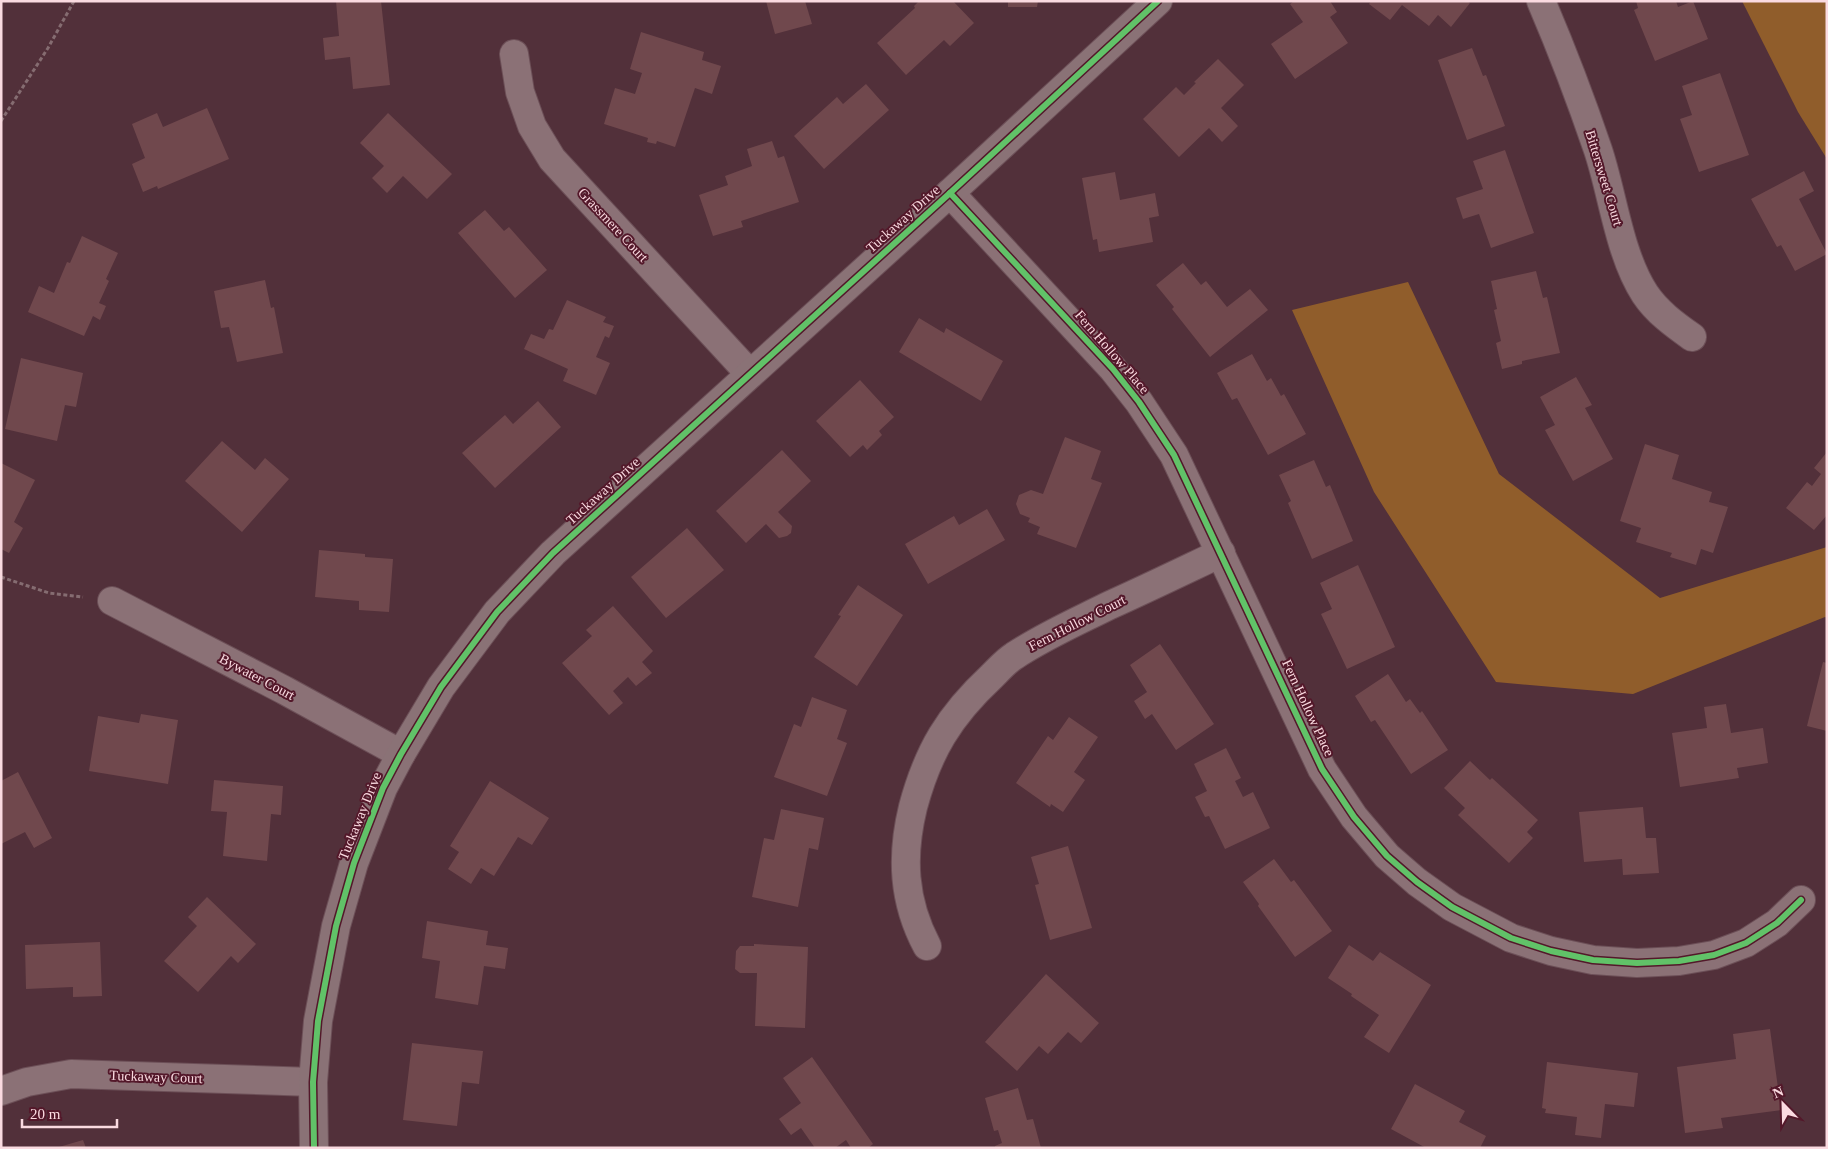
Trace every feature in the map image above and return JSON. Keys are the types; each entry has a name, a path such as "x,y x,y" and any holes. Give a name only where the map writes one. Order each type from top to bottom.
{"street":[{"name":"Tuckaway Drive","path":"314,1148 313,1082 318,1021 336,926 354,863 383,788 441,687 497,612 552,552 950,193 1158,1"},
{"name":"Bittersweet Court","path":"1541,1 1559,42 1598,151 1630,265 1646,294 1669,321 1692,337"},
{"name":"Grassmere Court","path":"514,54 520,92 532,126 552,159 750,374"},
{"name":"Fern Hollow Place","path":"950,193 1113,369 1139,402 1174,455 1322,769 1354,817 1387,856 1417,882 1452,907 1511,938 1552,952 1594,960 1637,963 1679,961 1714,955 1746,943 1777,924 1802,900"},
{"name":"Fern Hollow Court","path":"927,946 909,900 905,865 908,826 921,777 944,731 958,711 968,698 1012,657 1047,635 1221,553"},
{"name":"Bywater Court","path":"112,601 284,690 401,754"},
{"name":"Tuckaway Court","path":"1,1091 27,1082 71,1074 313,1082"}],"path":[{"path":"1,121 48,48 74,1"},
{"path":"1,577 49,593 112,601"}],"shaded area":[{"path":"1742,1 1827,1 1827,159 1798,112"},
{"path":"1408,282 1499,474 1660,598 1827,547 1827,618 1825,617 1633,694 1496,682 1374,492 1292,310"}],"building":[{"path":"336,1 381,1 390,85 353,89 350,57 325,60 323,38 339,36"},
{"path":"766,1 805,1 812,24 775,34"},
{"path":"919,1 953,1 974,23 950,46 944,40 906,75 877,43 915,8 914,6"},
{"path":"1008,1 1038,1 1037,7 1008,7"},
{"path":"1294,1 1330,1 1337,12 1330,17 1348,43 1295,79 1271,44 1303,22 1290,4"},
{"path":"1371,1 1467,1 1470,3 1451,27 1438,15 1429,26 1402,5 1390,20 1369,4"},
{"path":"1636,1 1676,1 1678,7 1693,1 1708,39 1655,61 1634,10 1638,8"},
{"path":"641,32 704,52 702,60 721,66 712,94 695,88 675,147 657,141 656,144 647,142 648,138 604,124 615,88 635,94 642,73 630,69"},
{"path":"1472,48 1483,76 1486,75 1505,126 1467,140 1438,60"},
{"path":"1218,59 1244,85 1221,108 1238,126 1222,142 1209,128 1179,157 1143,119 1176,87 1184,95 1196,83 1194,82"},
{"path":"1720,73 1749,155 1699,172 1680,119 1692,115 1682,86"},
{"path":"866,84 889,110 824,169 794,136 837,97 843,104"},
{"path":"207,108 229,159 158,189 157,186 143,192 132,164 145,158 132,124 157,113 163,127"},
{"path":"388,113 452,174 427,199 403,176 387,193 372,178 384,166 360,143"},
{"path":"772,141 778,158 784,156 799,202 741,221 743,227 713,236 699,195 728,185 725,176 752,166 747,149"},
{"path":"1505,150 1534,233 1491,248 1479,214 1463,219 1456,198 1483,189 1473,161"},
{"path":"1804,171 1814,191 1799,199 1827,254 1795,271 1781,245 1777,247 1751,199"},
{"path":"1115,172 1120,200 1155,193 1159,216 1149,218 1153,242 1099,252 1097,239 1093,240 1082,178"},
{"path":"485,210 504,231 509,227 547,270 515,298 458,233"},
{"path":"82,236 118,253 106,279 109,281 99,303 106,306 100,320 93,316 84,336 28,312 39,286 54,293 67,262 70,263"},
{"path":"1183,263 1201,285 1206,281 1227,307 1250,289 1268,310 1210,357 1172,309 1174,307 1156,285"},
{"path":"1536,271 1543,298 1547,297 1560,353 1522,361 1522,364 1502,369 1496,343 1501,341 1494,310 1497,309 1491,281"},
{"path":"265,280 271,308 274,307 283,353 237,362 229,327 221,328 214,291"},
{"path":"567,300 606,317 603,322 614,326 609,338 605,336 596,357 610,363 596,395 563,381 568,369 524,349 531,334 544,339 549,329 553,330"},
{"path":"919,318 944,333 946,328 1003,361 981,401 899,352"},
{"path":"1252,354 1267,381 1271,378 1281,396 1284,394 1306,434 1268,455 1237,398 1232,400 1217,373"},
{"path":"21,358 83,373 76,407 65,405 57,441 5,429"},
{"path":"1576,377 1592,405 1585,408 1613,459 1573,481 1545,430 1555,425 1540,397"},
{"path":"860,380 894,417 879,431 882,435 867,450 863,445 850,457 816,421"},
{"path":"538,401 561,427 495,488 462,453 505,415 513,424"},
{"path":"1065,437 1101,451 1091,479 1102,483 1076,548 1037,534 1040,527 1028,522 1030,518 1020,514 1016,504 1019,495 1031,490 1043,494"},
{"path":"222,441 255,470 265,458 289,479 242,532 185,481"},
{"path":"1645,444 1679,455 1672,479 1712,492 1709,502 1728,507 1713,553 1701,549 1696,565 1670,557 1672,553 1636,542 1641,528 1620,521"},
{"path":"782,450 811,481 778,512 792,526 791,533 779,538 766,524 746,543 716,511"},
{"path":"1827,452 1827,515 1814,530 1786,508 1807,482 1812,486 1821,474 1814,468"},
{"path":"1314,460 1326,487 1330,485 1353,541 1312,559 1288,503 1291,501 1279,475"},
{"path":"1,463 35,480 14,522 23,528 9,553 1,549"},
{"path":"987,509 1005,540 928,584 905,544 954,516 959,525"},
{"path":"687,528 724,570 666,618 631,577"},
{"path":"319,550 365,554 365,557 393,559 389,612 359,610 359,601 315,597"},
{"path":"1358,565 1395,647 1347,669 1321,614 1332,609 1320,583"},
{"path":"858,585 903,615 857,686 814,657 841,616 838,615"},
{"path":"613,606 653,651 642,662 652,673 636,686 628,677 613,691 623,703 609,715 562,663 592,636 586,630"},
{"path":"1160,644 1214,724 1176,750 1152,714 1145,719 1134,701 1147,692 1130,665"},
{"path":"1823,662 1827,663 1827,731 1807,726"},
{"path":"1388,674 1406,702 1410,699 1420,713 1422,711 1448,750 1411,774 1375,720 1371,722 1355,696"},
{"path":"812,697 847,710 837,739 847,743 827,796 774,777 794,724 801,727"},
{"path":"1726,704 1731,733 1763,728 1768,763 1737,768 1739,778 1680,787 1672,733 1707,728 1704,707"},
{"path":"141,714 178,720 168,784 89,771 98,716 139,723"},
{"path":"1069,717 1098,737 1074,772 1085,780 1063,812 1051,804 1050,807 1016,783 1048,736 1053,740"},
{"path":"1226,748 1241,778 1235,781 1243,797 1253,792 1270,828 1225,849 1209,816 1205,817 1195,797 1207,791 1194,764"},
{"path":"1470,761 1490,780 1492,778 1538,820 1527,832 1533,838 1509,863 1458,815 1465,808 1444,788"},
{"path":"18,772 52,838 34,848 25,832 1,844 1,781"},
{"path":"214,780 283,786 281,815 271,814 267,861 223,856 227,812 211,811"},
{"path":"490,781 549,818 532,845 518,837 494,876 481,868 471,884 448,869 459,852 450,846"},
{"path":"1643,807 1646,838 1656,838 1659,873 1623,875 1622,859 1584,862 1579,812"},
{"path":"781,809 824,818 818,850 809,848 798,907 752,897 764,838 774,840"},
{"path":"1068,846 1092,928 1050,940 1035,885 1039,884 1031,857"},
{"path":"1274,859 1291,882 1294,880 1332,931 1295,957 1243,882"},
{"path":"207,897 256,944 238,963 231,956 198,992 164,961 197,926 188,917"},
{"path":"427,921 488,931 486,945 508,948 505,969 484,966 478,1005 435,998 440,961 422,958"},
{"path":"100,942 102,996 73,997 73,987 26,989 25,945"},
{"path":"754,944 808,947 805,1028 755,1026 757,973 740,973 735,969 736,951 740,946 754,946"},
{"path":"1349,945 1373,961 1380,952 1431,985 1389,1053 1364,1037 1379,1015 1328,978"},
{"path":"1046,974 1099,1023 1081,1043 1068,1032 1048,1054 1039,1046 1017,1071 985,1042"},
{"path":"1770,1029 1781,1110 1721,1118 1723,1128 1685,1133 1677,1067 1736,1059 1733,1034"},
{"path":"412,1043 483,1051 479,1084 462,1082 457,1126 403,1120"},
{"path":"812,1057 873,1144 868,1148 851,1148 846,1140 835,1148 815,1148 801,1128 791,1135 779,1119 801,1103 783,1078"},
{"path":"1547,1062 1638,1073 1634,1107 1605,1104 1601,1138 1575,1135 1577,1117 1545,1113 1546,1109 1542,1108"},
{"path":"1415,1084 1465,1111 1459,1122 1486,1136 1480,1148 1426,1148 1391,1129"},
{"path":"1018,1088 1027,1120 1033,1119 1041,1148 995,1148 995,1146 1002,1143 998,1130 994,1131 985,1098"},
{"path":"83,1140 86,1148 59,1148 59,1147"}],"cycle path":[{"path":"314,1148 313,1082 318,1021 336,926 354,863 383,788 441,687 497,612 553,553 950,193 1158,1"},
{"path":"950,193 1113,369 1139,402 1174,455 1322,769 1354,817 1387,856 1417,882 1452,907 1511,938 1551,951 1593,960 1637,963 1679,961 1714,955 1746,943 1777,923 1801,900"}]}
